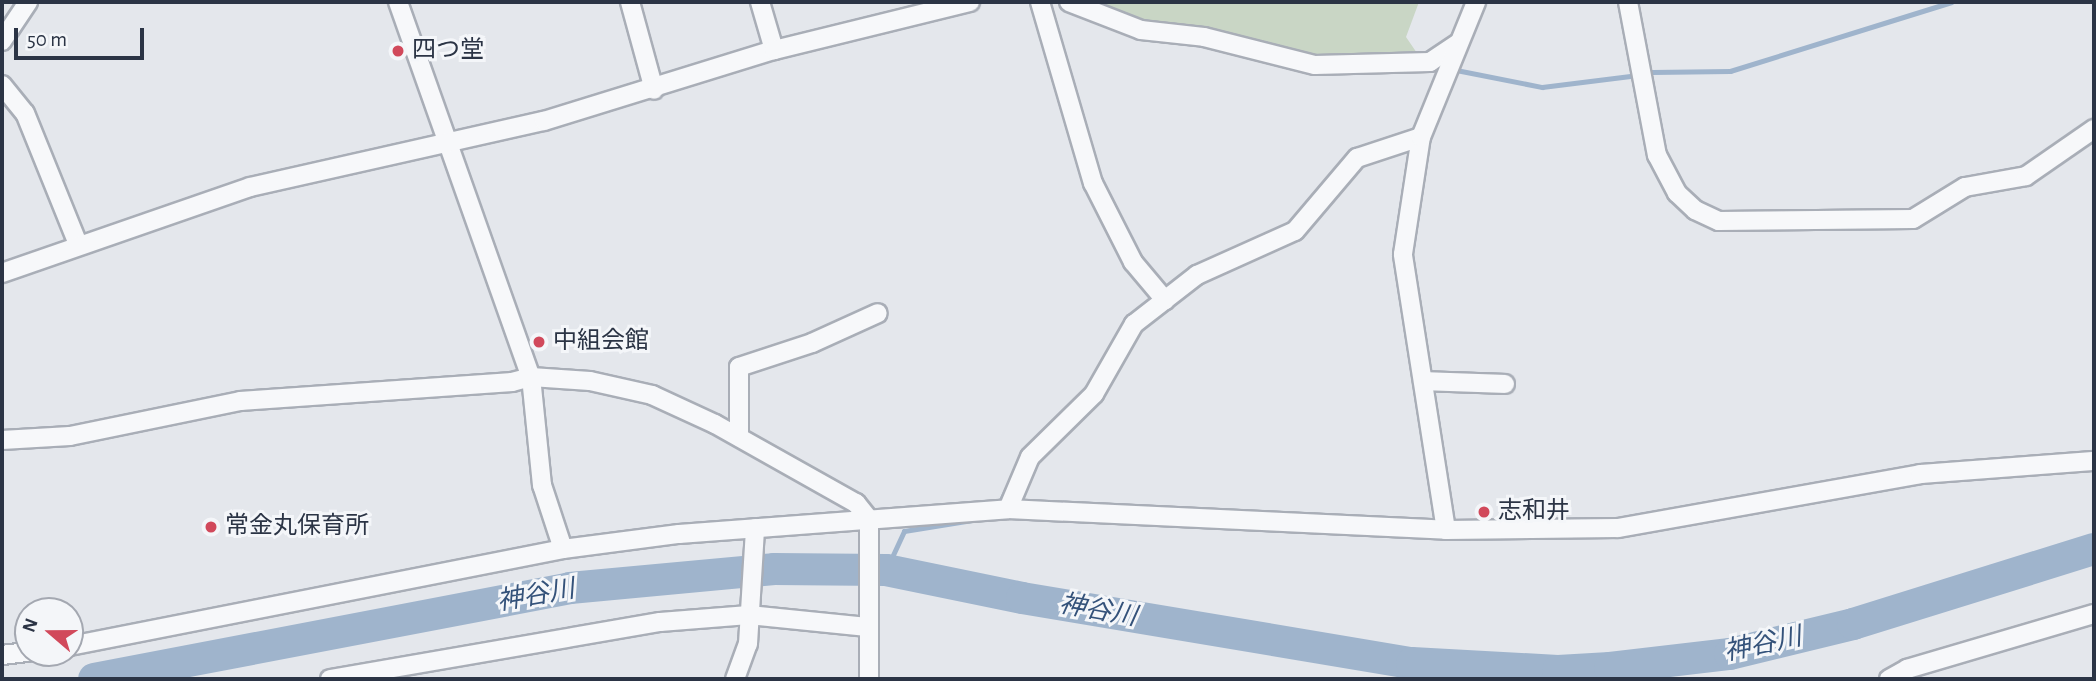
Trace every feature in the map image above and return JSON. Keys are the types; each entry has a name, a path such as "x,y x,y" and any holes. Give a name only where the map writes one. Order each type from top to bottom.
{"street":[{"path":"2,41 28,2"},
{"path":"398,2 451,144 531,377 542,485 563,549"},
{"path":"630,2 654,90"},
{"path":"760,2 774,50"},
{"path":"2,273 78,244 250,187 451,144 654,90 774,50 970,2"},
{"path":"1040,2 1093,183 1133,262 1165,300"},
{"path":"1069,2 1141,30 1204,37 1315,65 1430,62 1457,44"},
{"path":"1446,530 1403,254 1421,137 1476,2"},
{"path":"1628,2 1657,155 1677,193 1695,210 1719,221 1913,219 1965,187 2026,176 2094,129"},
{"path":"2,85 25,113 78,244"},
{"path":"1008,509 1030,457 1094,394 1134,324 1197,275 1295,231 1357,158 1421,137"},
{"path":"739,437 739,367 813,343 878,313"},
{"path":"2,440 70,436 227,403 512,382 531,377 590,381 652,395 739,437 856,503 869,524 869,679"},
{"path":"1423,381 1505,384"},
{"path":"84,643 563,549 755,528 869,524 1008,509 1446,530 1618,528 1920,474 2094,461"},
{"path":"735,679 748,644 755,528"},
{"path":"1889,679 1907,668 2094,614"},
{"path":"330,679 660,622 749,615 867,627"}],"green space":[{"path":"1087,2 1419,2 1406,37 1419,56 1315,60 1142,34"}],"waterway":[{"path":"1652,72 1730,71 1952,2"},
{"path":"1456,70 1542,87 1638,75"},
{"path":"1408,133 1414,130 1421,113"},
{"path":"1001,500 1012,477"},
{"path":"886,570 904,531 972,520"},
{"name":"神谷川","path":"94,679 570,588 774,569 886,570 1022,598 1412,663 1558,671 1610,668 1730,654 1853,624 2094,549"}],"place":[{"name":"四つ堂","path":"398,51"},
{"name":"中組会館","path":"539,342"},
{"name":"志和井","path":"1484,512"},
{"name":"常金丸保育所","path":"211,527"}]}
